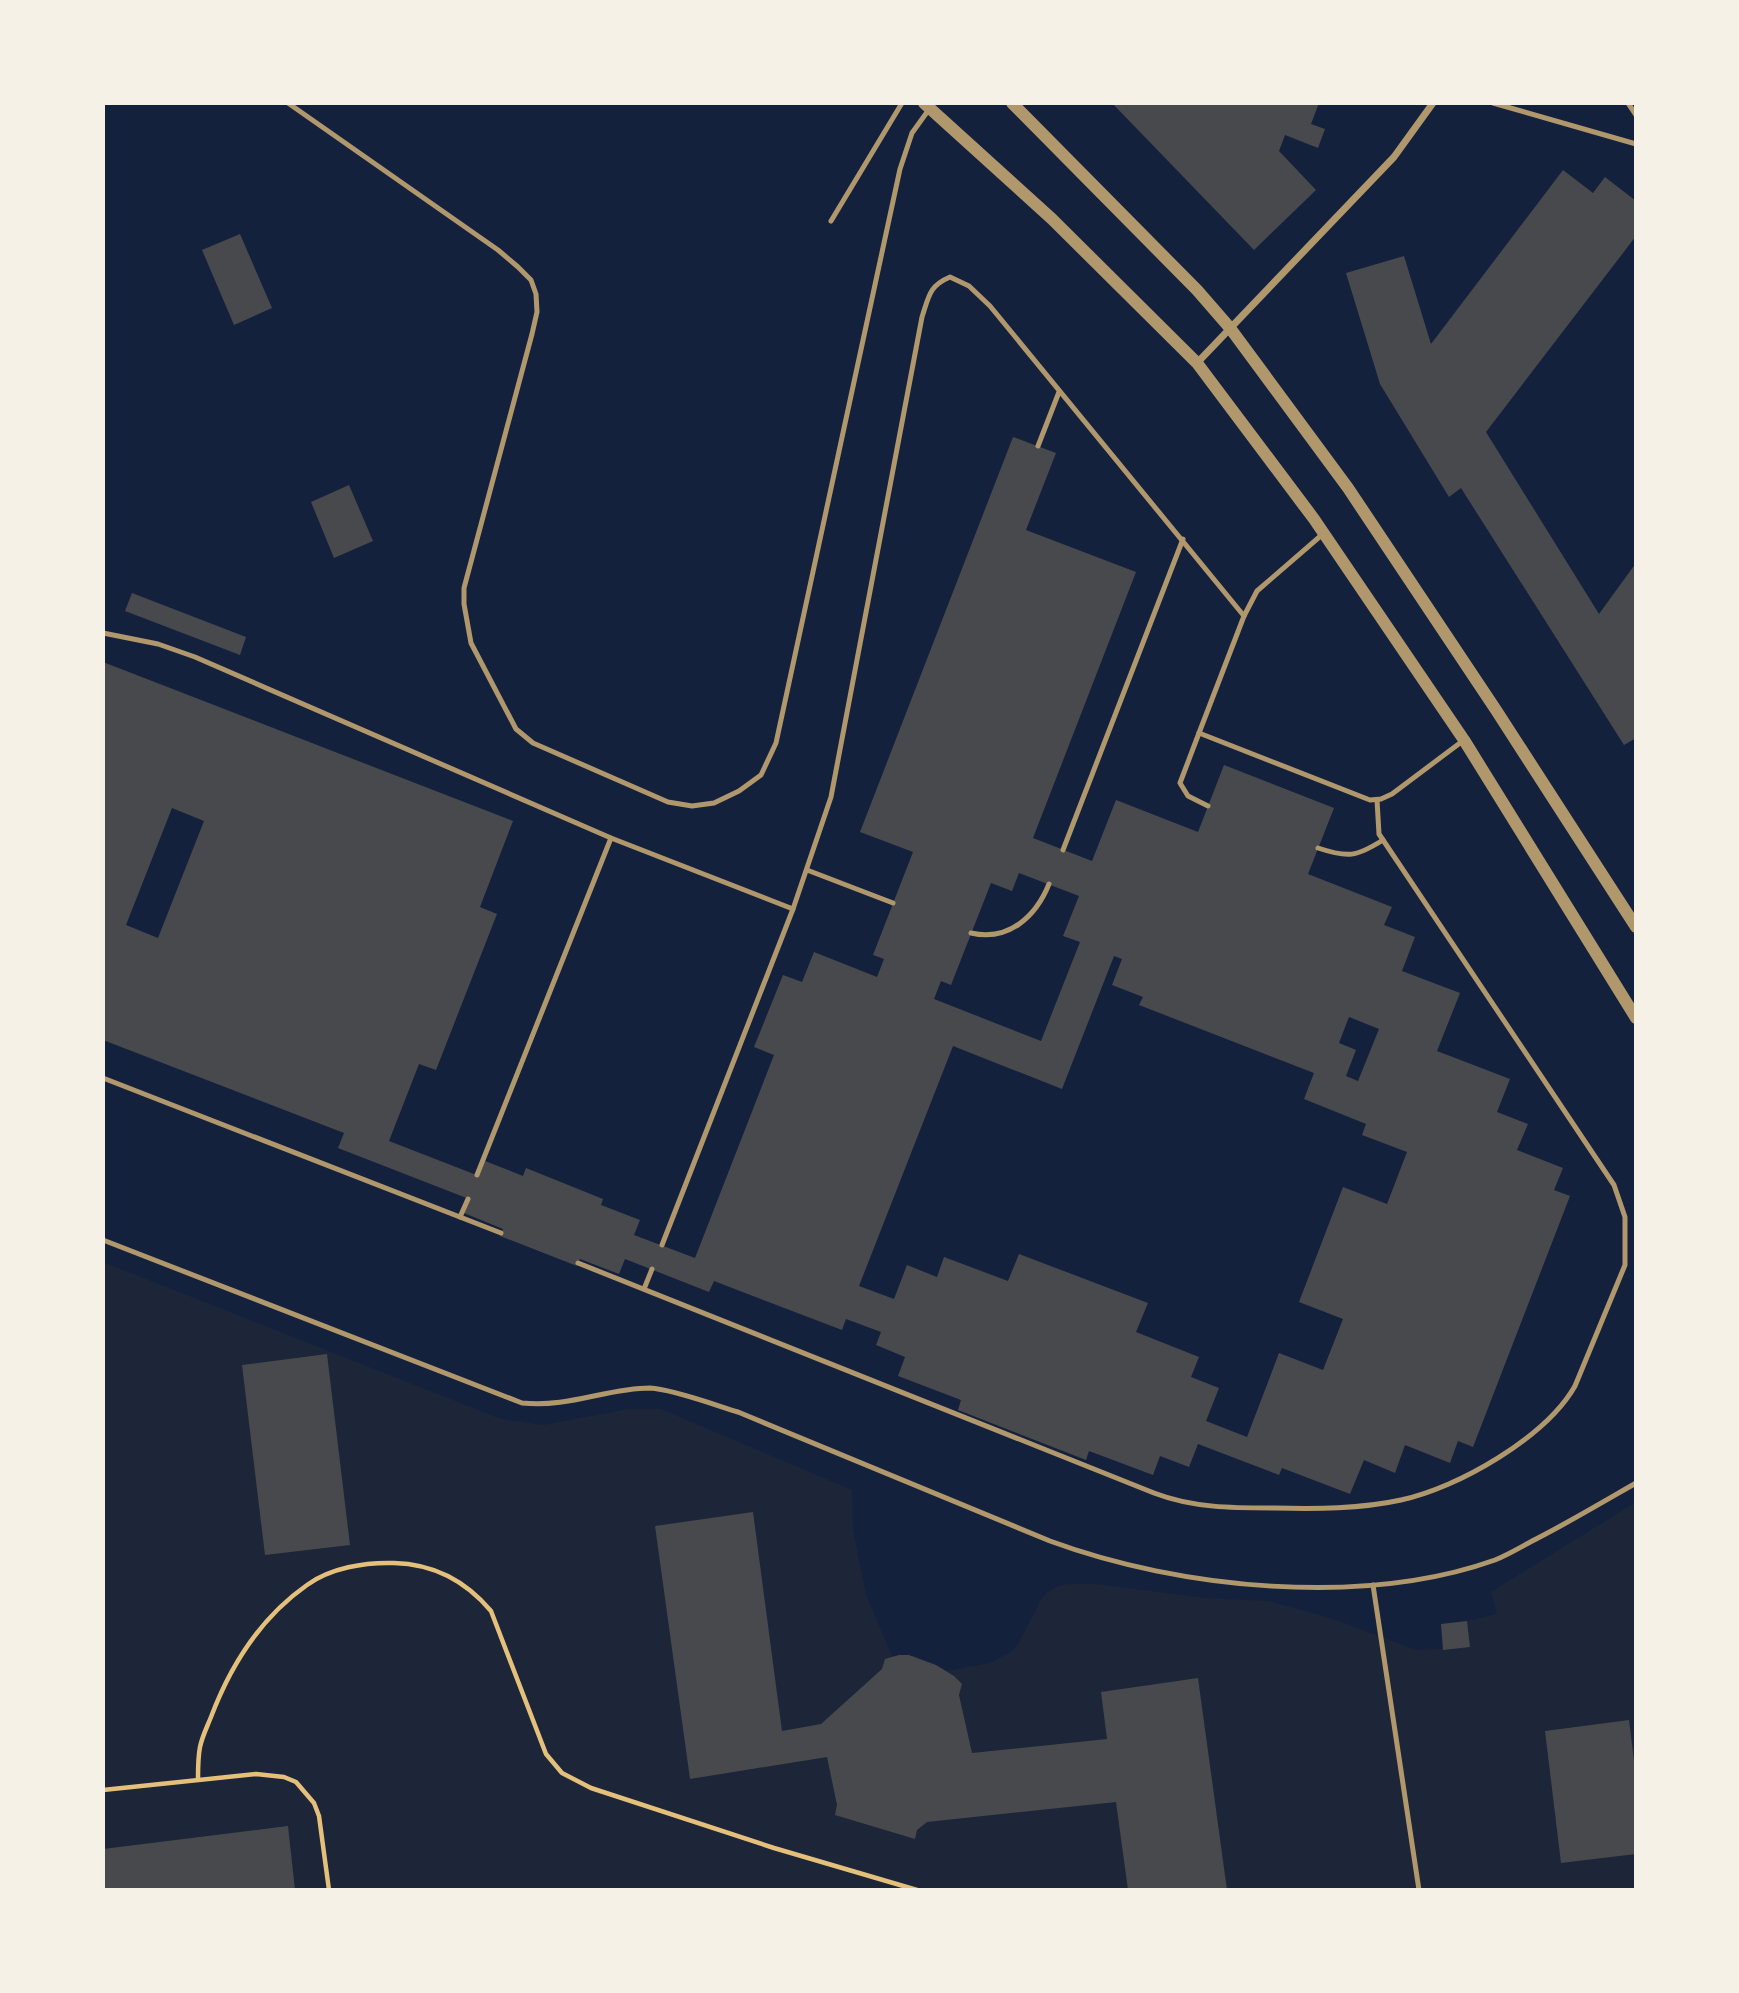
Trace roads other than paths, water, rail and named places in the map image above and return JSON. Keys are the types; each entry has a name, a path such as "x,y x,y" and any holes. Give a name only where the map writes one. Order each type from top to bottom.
{"street":[{"path":"1012,103 1197,290 1230,328 1348,488 1636,927"},
{"path":"1196,363 1394,157 1433,103"},
{"path":"927,106 1052,219 1196,363 1324,533 1464,740 1636,1018"}],"lane":[{"path":"288,103 498,250 531,280 536,294 537,312 464,588 471,643 516,729 533,743 668,802 692,806 714,803 761,775 776,743 900,169 912,133 927,106"},
{"path":"831,220 902,103"},
{"path":"1493,103 1636,145"},
{"path":"1628,103 1636,115"},
{"path":"662,1245 793,909 831,797 922,317 930,293 937,283 950,276 969,286 990,306 1244,616"},
{"path":"1038,446 1059,392"},
{"path":"1208,806 1188,796 1180,783 1244,616 1257,591 1324,533"},
{"path":"1063,850 1183,539"},
{"path":"103,632 158,644 195,657 611,838 793,909"},
{"path":"1199,733 1370,800 1392,794 1464,740"},
{"path":"578,1263 1154,1493 1195,1505 1308,1509 1403,1500 1448,1484 1514,1448 1557,1412 1575,1386 1625,1265 1625,1216 1614,1185 1383,840 1378,828 1377,800"},
{"path":"477,1175 611,838"},
{"path":"1318,848 1352,856 1383,840"},
{"path":"807,870 893,903"},
{"path":"971,933 989,935 1023,922 1035,912 1049,884"},
{"path":"103,1079 501,1233"},
{"path":"460,1217 467,1199"},
{"path":"103,1240 522,1403 545,1405 651,1388 738,1412 1084,1553 1168,1573 1254,1584 1298,1586 1373,1585 1423,1579 1499,1558 1636,1483"},
{"path":"644,1289 652,1269"},
{"path":"1373,1585 1419,1890"}]}
